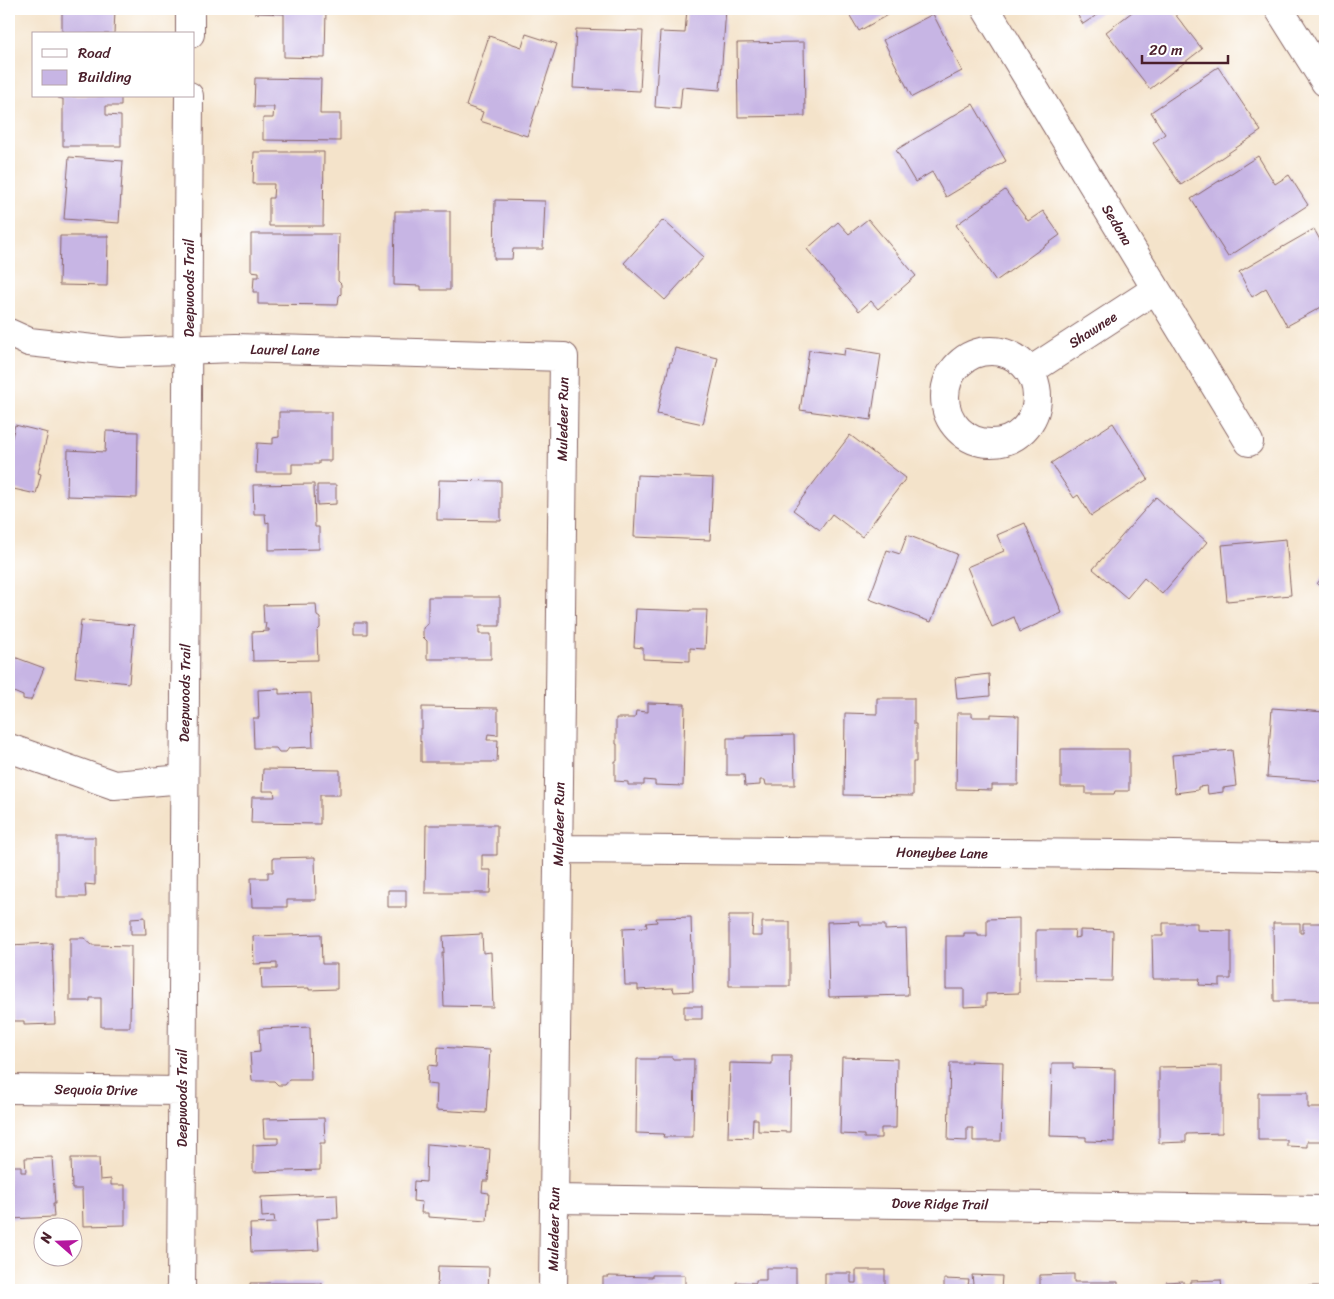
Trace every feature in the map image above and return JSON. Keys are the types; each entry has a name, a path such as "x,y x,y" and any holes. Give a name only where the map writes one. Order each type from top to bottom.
{"street":[{"path":"190,9 190,32"},
{"name":"Sedona","path":"986,9 1249,442"},
{"path":"1279,9 1325,82"},
{"name":"Deepwoods Trail","path":"181,1290 190,98"},
{"name":"Shawnee","path":"1030,371 1156,289"},
{"name":"Laurel Lane","path":"9,333 30,342 121,352 236,348 564,357"},
{"name":"Muledeer Run","path":"553,1290 564,357"},
{"path":"9,748 114,785 184,779"},
{"name":"Honeybee Lane","path":"559,849 1325,858"},
{"name":"Sequoia Drive","path":"9,1089 182,1091"},
{"name":"Dove Ridge Trail","path":"554,1198 1325,1210"}],"building":[{"path":"62,9 115,9 114,32 62,32"},
{"path":"255,9 326,9 325,58 284,57 284,14 255,13"},
{"path":"687,9 726,9 720,90 682,87 680,109 655,107 660,32 685,33"},
{"path":"846,9 898,9 859,31"},
{"path":"1074,9 1106,9 1083,24"},
{"path":"1136,9 1171,9 1202,49 1150,89 1106,32"},
{"path":"933,14 962,71 912,97 883,40"},
{"path":"576,29 643,31 640,91 573,88"},
{"path":"526,34 557,44 527,136 480,121 483,112 466,106 489,36 522,47"},
{"path":"804,42 805,116 738,117 737,43"},
{"path":"1218,67 1261,131 1181,185 1153,143 1165,134 1151,112"},
{"path":"255,78 321,79 320,114 340,114 340,141 263,140 263,118 273,118 274,107 254,107"},
{"path":"58,98 121,98 121,106 106,106 106,115 121,116 121,146 63,146 63,99"},
{"path":"973,104 1006,161 946,197 932,172 915,182 896,150"},
{"path":"254,152 324,152 323,226 269,226 269,198 273,198 274,184 253,184"},
{"path":"1258,156 1275,184 1289,175 1308,205 1228,257 1191,199"},
{"path":"69,157 123,161 119,223 64,219"},
{"path":"1005,190 1028,221 1043,211 1060,235 996,281 956,225"},
{"path":"495,200 545,201 543,249 513,249 512,259 494,259"},
{"path":"395,211 450,211 450,290 421,290 421,286 394,285"},
{"path":"868,219 916,276 878,309 871,301 859,311 807,249 838,222 849,234"},
{"path":"663,220 704,257 665,300 624,263"},
{"path":"1314,229 1325,249 1325,305 1287,326 1266,288 1252,297 1239,272"},
{"path":"251,234 339,234 338,281 341,284 341,294 338,305 258,304 258,292 253,292 254,277 259,277 259,272 251,271"},
{"path":"60,236 108,236 107,286 59,285"},
{"path":"675,348 718,358 703,424 657,414"},
{"path":"845,348 881,354 871,420 800,410 809,350 844,355"},
{"path":"279,412 331,412 331,461 319,461 319,464 292,464 292,473 256,473 257,443 273,444 273,438 279,437"},
{"path":"1113,423 1148,479 1091,516 1078,495 1074,498 1051,463"},
{"path":"15,425 48,433 38,473 41,474 36,494 9,488 9,440 11,441"},
{"path":"106,431 138,432 137,498 67,496 68,450 105,452"},
{"path":"850,435 906,478 862,537 832,514 820,530 793,510"},
{"path":"637,475 713,478 710,540 634,537"},
{"path":"439,480 501,481 501,521 437,520"},
{"path":"314,484 315,527 319,527 319,549 269,550 269,522 266,523 265,514 254,514 253,485"},
{"path":"317,485 336,485 336,504 317,505"},
{"path":"1156,497 1207,542 1162,594 1144,578 1127,598 1093,569"},
{"path":"1025,523 1062,613 1020,632 1014,617 992,627 967,567 1004,551 997,535"},
{"path":"907,535 957,554 931,622 869,599 887,550 900,554"},
{"path":"1286,539 1291,595 1227,601 1222,545"},
{"path":"1325,573 1325,591 1317,584"},
{"path":"428,597 500,597 500,626 479,626 479,634 491,634 491,659 427,659 427,641 423,637 423,628 428,624"},
{"path":"316,604 317,616 320,618 320,628 317,631 318,660 253,661 252,632 269,631 269,629 265,629 263,605"},
{"path":"636,609 707,610 705,649 690,648 690,661 643,659 643,648 634,647"},
{"path":"81,620 134,625 129,683 75,677"},
{"path":"354,622 367,622 367,634 354,634"},
{"path":"9,655 44,668 31,700 23,699 23,696 9,690"},
{"path":"989,674 990,696 957,699 955,678"},
{"path":"279,689 279,694 311,693 313,747 289,748 286,752 279,752 276,748 254,748 253,718 259,718 258,690"},
{"path":"877,698 914,698 916,762 913,762 913,796 844,795 845,713 877,714"},
{"path":"648,703 685,704 683,786 655,785 655,781 644,780 644,785 628,785 628,782 615,781 615,761 617,761 616,718 635,718 636,711 648,712"},
{"path":"422,707 498,708 498,735 488,734 487,740 498,740 497,762 421,762 420,728 422,728"},
{"path":"1272,708 1325,712 1325,781 1267,777"},
{"path":"957,713 972,713 972,717 991,717 991,714 1019,716 1018,785 992,785 992,790 956,789"},
{"path":"794,735 795,785 766,785 765,780 760,780 760,785 745,786 744,775 727,775 727,738"},
{"path":"1061,749 1129,749 1129,791 1115,791 1114,794 1086,794 1086,787 1061,787"},
{"path":"1232,750 1236,786 1223,788 1223,792 1208,794 1207,786 1198,787 1198,790 1175,793 1172,755"},
{"path":"263,769 340,770 340,795 320,795 320,824 251,823 252,797 275,797 274,791 262,791"},
{"path":"426,825 497,825 497,855 482,855 482,870 491,870 490,893 425,893"},
{"path":"57,837 95,837 95,885 85,884 86,897 57,897"},
{"path":"315,857 316,900 287,900 287,907 252,907 251,878 268,878 268,872 273,872 273,858"},
{"path":"388,890 406,890 406,907 388,907"},
{"path":"729,915 753,915 752,936 762,936 762,922 790,922 790,986 729,986"},
{"path":"145,917 146,934 131,934 131,918"},
{"path":"691,917 693,991 674,992 673,988 638,990 638,985 625,985 623,928 647,927 646,923 657,922 656,918"},
{"path":"1019,918 1019,993 986,994 986,1006 964,1007 964,989 946,989 946,936 964,936 964,933 978,933 978,936 987,936 987,919"},
{"path":"859,921 860,925 885,925 885,930 906,929 908,995 829,997 827,922"},
{"path":"1163,923 1197,923 1197,930 1231,931 1231,979 1220,979 1220,986 1199,985 1200,979 1153,979 1152,936 1163,936"},
{"path":"1273,923 1300,923 1300,933 1303,933 1303,923 1325,923 1325,1001 1274,1001"},
{"path":"1036,930 1075,930 1074,938 1080,937 1080,930 1113,931 1112,981 1036,980"},
{"path":"321,934 322,964 337,964 337,989 262,989 261,969 277,969 277,963 254,964 253,936"},
{"path":"482,934 483,953 491,952 493,1007 444,1006 443,936"},
{"path":"70,938 84,938 92,945 131,946 130,1027 101,1027 101,998 90,998 90,1001 70,1001"},
{"path":"52,943 55,1024 24,1025 24,1021 12,1021 11,1002 9,1002 9,945"},
{"path":"684,1006 702,1006 702,1019 684,1019"},
{"path":"310,1027 311,1080 289,1080 285,1085 278,1085 274,1081 252,1081 250,1053 260,1052 259,1029"},
{"path":"438,1047 490,1050 486,1113 436,1110 437,1085 427,1084 428,1065 437,1066"},
{"path":"772,1055 791,1055 790,1132 758,1131 758,1119 753,1119 752,1138 728,1137 730,1063 772,1064"},
{"path":"658,1057 694,1059 693,1137 663,1137 664,1134 636,1133 637,1059 658,1059"},
{"path":"842,1057 897,1059 896,1128 881,1128 881,1138 864,1138 864,1135 840,1134"},
{"path":"970,1061 1003,1062 1001,1141 973,1141 973,1128 967,1128 967,1141 948,1140 950,1063 971,1063"},
{"path":"1052,1063 1073,1063 1073,1068 1115,1069 1114,1142 1086,1141 1086,1137 1050,1136"},
{"path":"1222,1066 1222,1133 1186,1134 1186,1142 1159,1143 1159,1067"},
{"path":"1258,1093 1308,1093 1308,1108 1325,1108 1325,1141 1307,1141 1307,1147 1287,1146 1287,1140 1258,1140"},
{"path":"324,1118 325,1143 320,1143 320,1170 253,1172 253,1145 278,1144 278,1138 264,1138 263,1119"},
{"path":"427,1144 490,1149 488,1181 483,1181 482,1192 489,1193 487,1221 428,1217 428,1213 421,1213 422,1202 413,1201 414,1181 426,1182"},
{"path":"52,1157 54,1216 9,1219 9,1166 21,1166 21,1172 26,1172 25,1158"},
{"path":"71,1158 99,1158 100,1180 111,1179 111,1185 125,1185 125,1225 83,1226 82,1189 72,1189"},
{"path":"337,1194 338,1218 317,1219 319,1250 251,1252 250,1224 275,1223 274,1216 262,1217 261,1197"},
{"path":"438,1266 489,1267 488,1290 437,1290"},
{"path":"766,1268 796,1268 796,1290 736,1290 736,1282 756,1283 756,1280 766,1280"},
{"path":"856,1270 885,1270 885,1290 825,1290 825,1273 851,1273 851,1283 856,1283"},
{"path":"1074,1274 1074,1282 1118,1282 1118,1290 1040,1290 1040,1275"},
{"path":"652,1275 685,1275 685,1290 603,1290 603,1277 652,1277"},
{"path":"972,1275 1002,1276 1001,1290 944,1290 944,1279 969,1280 968,1285 971,1285 973,1284"},
{"path":"1221,1280 1222,1290 1150,1290 1150,1287 1167,1287 1166,1282 1183,1281 1183,1284 1190,1284 1190,1281"},
{"path":"250,1283 322,1283 322,1290 250,1290"},
{"path":"1302,1286 1323,1286 1323,1290 1302,1290"}]}
